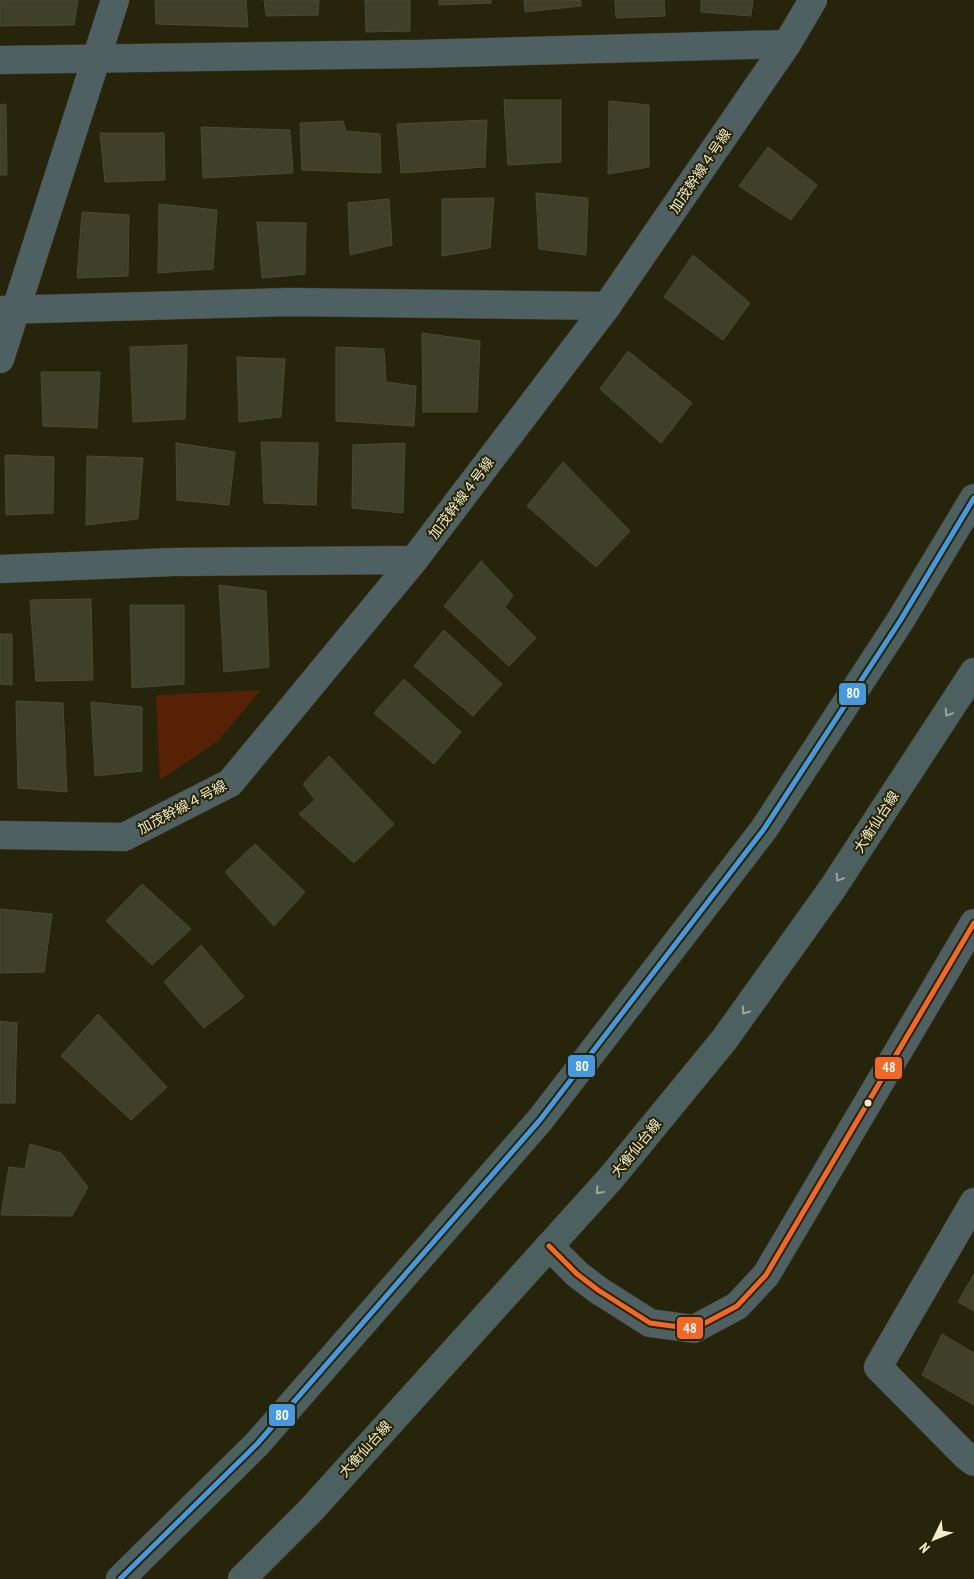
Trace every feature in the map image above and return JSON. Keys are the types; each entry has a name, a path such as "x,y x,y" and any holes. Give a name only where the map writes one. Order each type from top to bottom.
{"main road":[{"path":"120,1579 257,1444 540,1120 764,829 900,621 974,498"},
{"name":"大衡仙台線","path":"242,1579 311,1510 610,1179 724,1040 832,888 974,672"}],"street":[{"path":"0,359 8,309 115,0"},
{"name":"加茂幹線４号線","path":"0,835 124,837 230,783 414,560 607,306 786,44 813,0"},
{"path":"0,60 416,54 786,44"},
{"path":"8,309 289,302 607,306"},
{"path":"0,569 174,562 414,560"},
{"path":"549,1246 577,1274 650,1323 694,1329 737,1306 766,1275 974,924"},
{"path":"974,1202 878,1367 974,1462"}],"shaded area":[{"path":"261,690 218,741 160,780 156,695"}],"building":[{"path":"0,0 78,0 74,25 0,26"},
{"path":"155,0 246,0 248,27 156,24"},
{"path":"264,0 319,0 318,15 266,16"},
{"path":"365,0 410,0 410,31 366,32"},
{"path":"439,0 491,0 491,3 439,5"},
{"path":"524,0 581,0 581,6 525,12"},
{"path":"615,0 664,0 665,16 616,18"},
{"path":"701,0 753,0 751,16 701,12"},
{"path":"504,100 561,100 561,162 508,165"},
{"path":"609,101 649,105 649,167 608,174"},
{"path":"6,104 7,175 0,175 0,105"},
{"path":"487,120 485,167 401,173 397,124"},
{"path":"343,121 346,131 380,134 381,173 302,170 300,123"},
{"path":"201,127 290,130 293,173 203,178"},
{"path":"100,133 164,133 165,180 105,182"},
{"path":"768,147 817,185 791,220 739,186"},
{"path":"536,193 588,198 586,255 539,249"},
{"path":"494,198 490,248 442,256 442,199"},
{"path":"389,199 392,245 350,255 348,203"},
{"path":"159,204 217,210 213,269 158,273"},
{"path":"82,212 129,215 128,276 77,278"},
{"path":"257,222 306,223 305,274 262,278"},
{"path":"693,255 750,303 723,340 664,297"},
{"path":"422,333 480,341 477,412 423,412"},
{"path":"187,345 185,419 133,422 130,347"},
{"path":"336,347 384,349 386,382 416,386 414,426 336,421"},
{"path":"628,351 692,403 661,443 600,389"},
{"path":"237,357 285,359 281,417 239,422"},
{"path":"41,372 100,372 97,428 43,426"},
{"path":"261,442 318,443 316,505 264,503"},
{"path":"176,443 235,452 229,505 177,500"},
{"path":"405,443 403,513 352,508 353,445"},
{"path":"5,455 54,457 53,513 6,515"},
{"path":"87,456 143,458 138,519 86,525"},
{"path":"563,462 630,531 596,567 527,506"},
{"path":"481,561 513,595 505,607 536,638 509,666 444,606"},
{"path":"219,585 266,591 269,667 224,672"},
{"path":"91,599 93,680 36,681 30,600"},
{"path":"130,605 184,605 184,684 132,688"},
{"path":"444,630 502,684 473,716 414,666"},
{"path":"0,634 12,634 12,685 0,684"},
{"path":"404,679 461,732 434,764 374,713"},
{"path":"16,701 63,703 67,792 18,788"},
{"path":"91,702 142,707 142,771 95,776"},
{"path":"329,756 394,824 354,863 299,814 315,800 303,784"},
{"path":"255,844 305,892 274,926 225,872"},
{"path":"142,884 191,929 152,965 106,921"},
{"path":"0,909 52,914 44,972 0,973"},
{"path":"201,945 244,997 204,1028 164,982"},
{"path":"98,1014 167,1087 131,1120 61,1056"},
{"path":"0,1021 17,1023 15,1103 0,1103"},
{"path":"30,1144 61,1153 88,1187 72,1216 1,1215 9,1167 25,1169"},
{"path":"974,1274 974,1311 958,1302"},
{"path":"942,1334 974,1353 974,1405 922,1375"}],"transit line":[{"name":"80","path":"120,1579 257,1444 540,1120 764,829 900,621 974,498"},
{"name":"48","path":"549,1246 577,1274 598,1290 650,1323 694,1329 737,1306 766,1275 974,923"}]}
